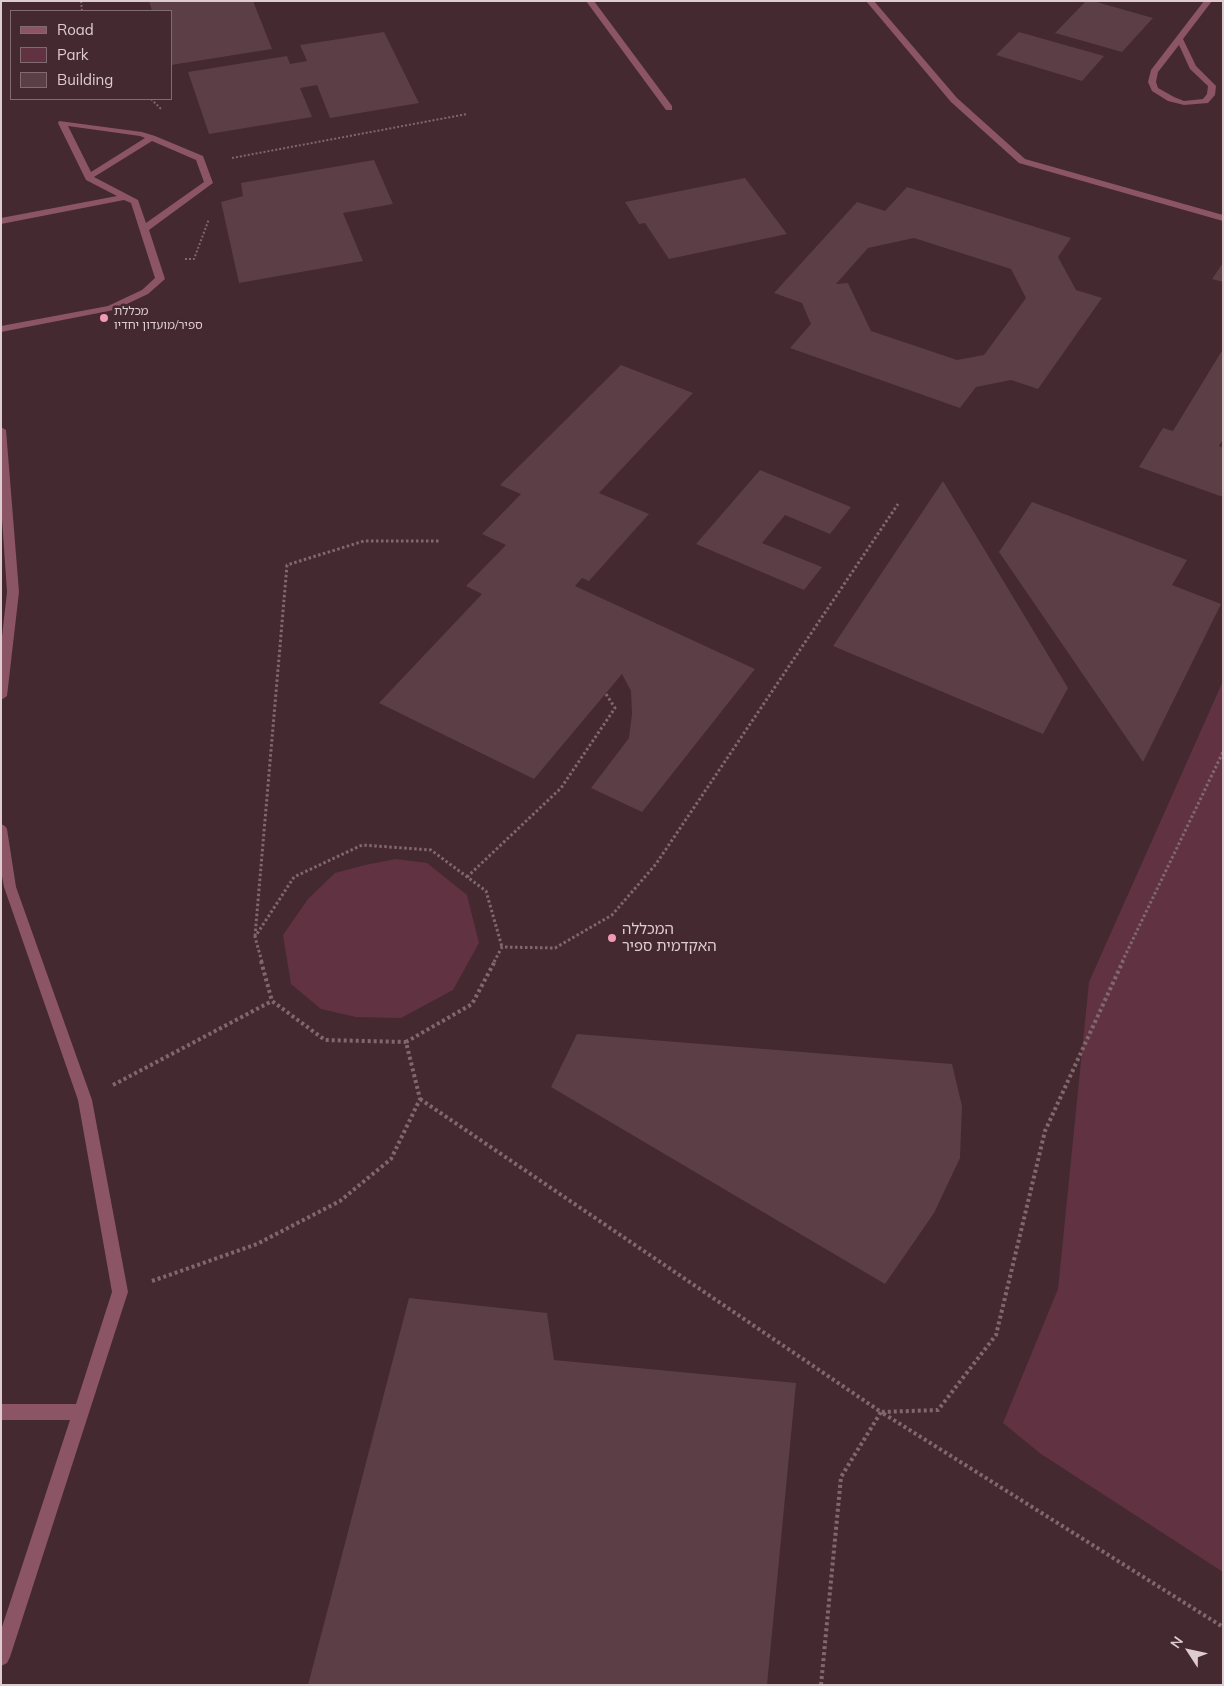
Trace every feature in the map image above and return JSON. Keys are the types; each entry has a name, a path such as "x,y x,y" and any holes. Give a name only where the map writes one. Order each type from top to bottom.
{"street":[{"path":"590,1 669,108"},
{"path":"870,1 954,100 1022,161 1223,218"},
{"path":"1180,40 1193,67 1212,86 1211,95 1205,101 1184,103 1171,99 1155,89 1152,82 1154,72 1208,1"},
{"path":"1,330 111,308 145,292 160,279 135,202 88,177 62,123 142,134 200,158 209,183 144,229"},
{"path":"88,177 152,138"},
{"path":"1,221 124,197"},
{"path":"1,430 13,592 1,696"},
{"path":"1,829 10,887 85,1100 120,1292 1,1657"},
{"path":"1,1412 82,1412"}],"path":[{"path":"228,159 467,114"},
{"path":"502,947 555,948 612,915 656,864 898,504"},
{"path":"255,936 294,877 362,845 431,850 486,891 502,947 472,1004 406,1042 325,1040 272,1001 255,936 286,565 364,541 441,541"},
{"path":"467,877 561,788 615,708 606,694"},
{"path":"881,1412 938,1410 996,1335 1045,1131 1103,1002 1223,752"},
{"path":"85,1100 272,1001"},
{"path":"120,1292 257,1244 340,1201 391,1159 420,1099 406,1042"},
{"path":"420,1099 881,1412 1223,1627"},
{"path":"821,1685 841,1477 881,1412"}],"green space":[{"path":"1223,681 1223,1572 1041,1454 1003,1423 1058,1289 1089,982"},
{"path":"396,859 427,863 467,895 479,943 453,990 401,1018 356,1017 321,1009 291,984 283,935 308,899 335,873"}],"building":[{"path":"149,1 253,1 272,49 172,65 172,10 152,10"},
{"path":"1086,1 1093,1 1153,18 1122,52 1055,33"},
{"path":"384,32 419,103 330,118 317,85 300,88 312,117 209,134 188,72 287,56 290,64 307,61 300,45"},
{"path":"1019,32 1104,56 1082,81 996,55"},
{"path":"374,160 393,204 343,213 363,261 239,283 221,202 243,196 241,183"},
{"path":"745,178 787,234 669,259 645,223 639,224 625,202"},
{"path":"907,187 1071,238 1058,257 1076,290 1102,298 1038,389 1011,380 976,387 960,408 790,348 811,324 802,303 774,293 857,202 885,211","holes":["914,238 1011,269 1026,298 984,355 957,360 871,331 848,283 836,284 868,248"]},
{"path":"1223,263 1223,282 1212,279"},
{"path":"1223,349 1223,439 1219,446 1223,448 1223,497 1139,467 1163,428 1173,431"},
{"path":"621,365 693,393 599,493 649,514 589,581 582,578 575,586 755,669 642,812 591,788 629,738 632,714 631,691 622,674 534,779 379,703 482,594 466,586 506,545 482,534 521,494 500,485"},
{"path":"760,470 851,507 830,534 785,515 762,543 822,567 804,590 696,544"},
{"path":"943,481 1068,688 1043,734 833,646"},
{"path":"1032,502 1187,560 1172,585 1221,604 1143,762 999,552"},
{"path":"577,1034 952,1064 962,1106 960,1158 934,1213 885,1284 551,1087"},
{"path":"409,1298 547,1313 554,1360 796,1383 767,1685 308,1685"}],"place":[{"name":"מכללת ספיר/מועדון יחדיו","path":"104,318"},
{"name":"המכללה האקדמית ספיר","path":"612,938"}]}
